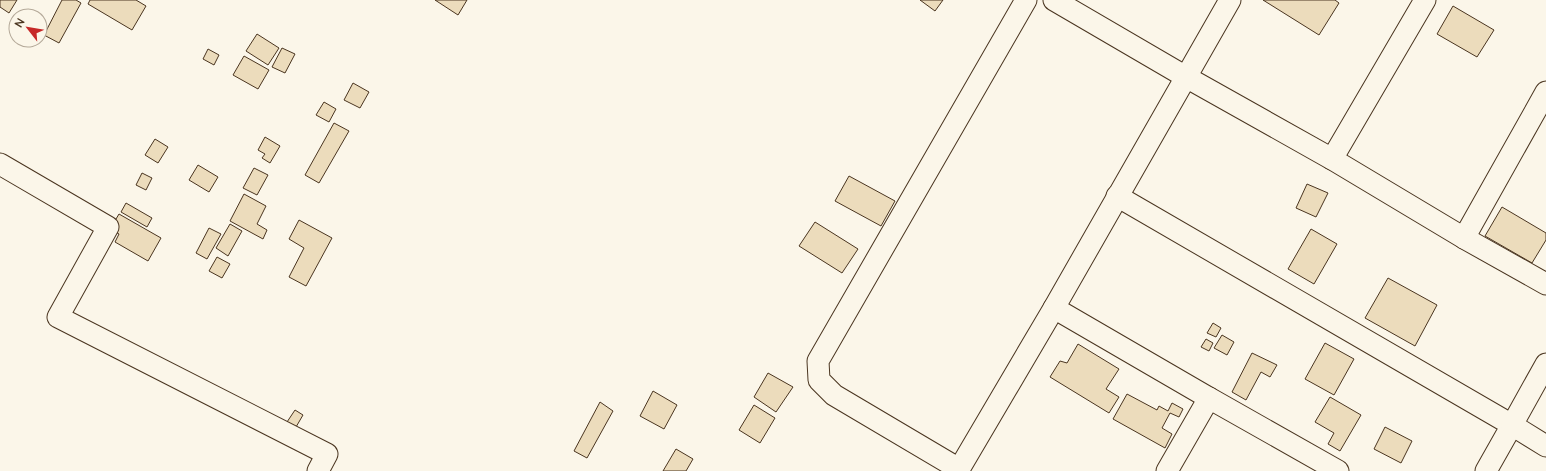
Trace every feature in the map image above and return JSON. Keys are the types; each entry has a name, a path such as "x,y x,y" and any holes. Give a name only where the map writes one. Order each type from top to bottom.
{"street":[{"path":"1026,0 818,361 819,380 834,395 958,470 1054,308 1230,0"},
{"path":"1054,0 1186,77 1332,159 1464,238 1546,284"},
{"path":"1332,159 1425,0"},
{"path":"1464,238 1546,92"},
{"path":"0,164 108,227 58,317 327,454 318,471"},
{"path":"1117,196 1546,446"},
{"path":"1054,308 1338,471"},
{"path":"1486,471 1546,364"},
{"path":"1167,471 1209,398"}],"building":[{"path":"0,0 17,0 12,8 8,8 8,12 0,7"},
{"path":"62,0 76,0 81,3 59,43 48,37 48,27"},
{"path":"90,0 136,0 146,6 132,30 88,4"},
{"path":"435,0 467,0 458,15"},
{"path":"920,0 943,0 935,11"},
{"path":"1263,0 1335,0 1339,3 1319,35"},
{"path":"1453,6 1494,30 1477,57 1437,34"},
{"path":"257,34 279,48 268,65 246,51"},
{"path":"282,48 295,54 285,73 272,67"},
{"path":"208,49 219,55 214,65 203,59"},
{"path":"244,56 269,70 258,89 233,75"},
{"path":"353,83 369,92 360,108 344,100"},
{"path":"324,102 336,109 329,122 316,115"},
{"path":"334,123 349,131 319,183 305,175"},
{"path":"265,137 280,146 270,163 262,158 265,154 258,150"},
{"path":"155,139 168,147 158,163 145,155"},
{"path":"198,165 218,177 209,192 189,180"},
{"path":"254,168 268,175 257,195 243,188"},
{"path":"142,173 152,178 146,190 136,185"},
{"path":"849,176 895,201 881,226 835,201"},
{"path":"1307,184 1328,193 1316,217 1296,208"},
{"path":"244,194 266,206 257,224 267,230 263,239 230,221"},
{"path":"126,203 152,218 147,227 121,212"},
{"path":"1502,207 1546,233 1546,240 1532,263 1485,236"},
{"path":"119,214 161,238 148,261 115,242 119,234 110,229"},
{"path":"299,220 332,238 306,286 289,277 304,248 289,239"},
{"path":"815,222 858,249 842,273 799,246"},
{"path":"230,224 242,231 228,256 216,248"},
{"path":"209,228 221,234 207,259 196,253"},
{"path":"1311,229 1337,244 1314,284 1288,269"},
{"path":"217,257 230,264 222,278 209,271"},
{"path":"1388,278 1437,305 1415,346 1365,318"},
{"path":"1213,323 1221,328 1216,337 1207,333"},
{"path":"1222,335 1234,342 1227,355 1214,348"},
{"path":"1206,339 1213,343 1209,351 1201,347"},
{"path":"1325,343 1354,359 1334,395 1305,379"},
{"path":"1078,344 1119,369 1106,389 1119,397 1109,413 1050,377 1060,361 1067,363"},
{"path":"1252,353 1277,365 1270,377 1261,372 1246,400 1232,392"},
{"path":"768,373 793,387 776,412 754,397"},
{"path":"653,391 677,405 664,429 640,416"},
{"path":"1127,394 1157,410 1159,406 1168,411 1172,403 1183,409 1179,417 1170,413 1162,428 1172,434 1165,448 1113,419"},
{"path":"1330,397 1361,415 1340,451 1328,444 1334,433 1315,422"},
{"path":"600,402 613,411 587,458 574,451"},
{"path":"754,405 775,418 760,443 739,430"},
{"path":"295,410 303,415 296,427 287,422"},
{"path":"1385,427 1412,441 1401,463 1374,449"},
{"path":"676,449 693,459 686,471 663,471"}]}
